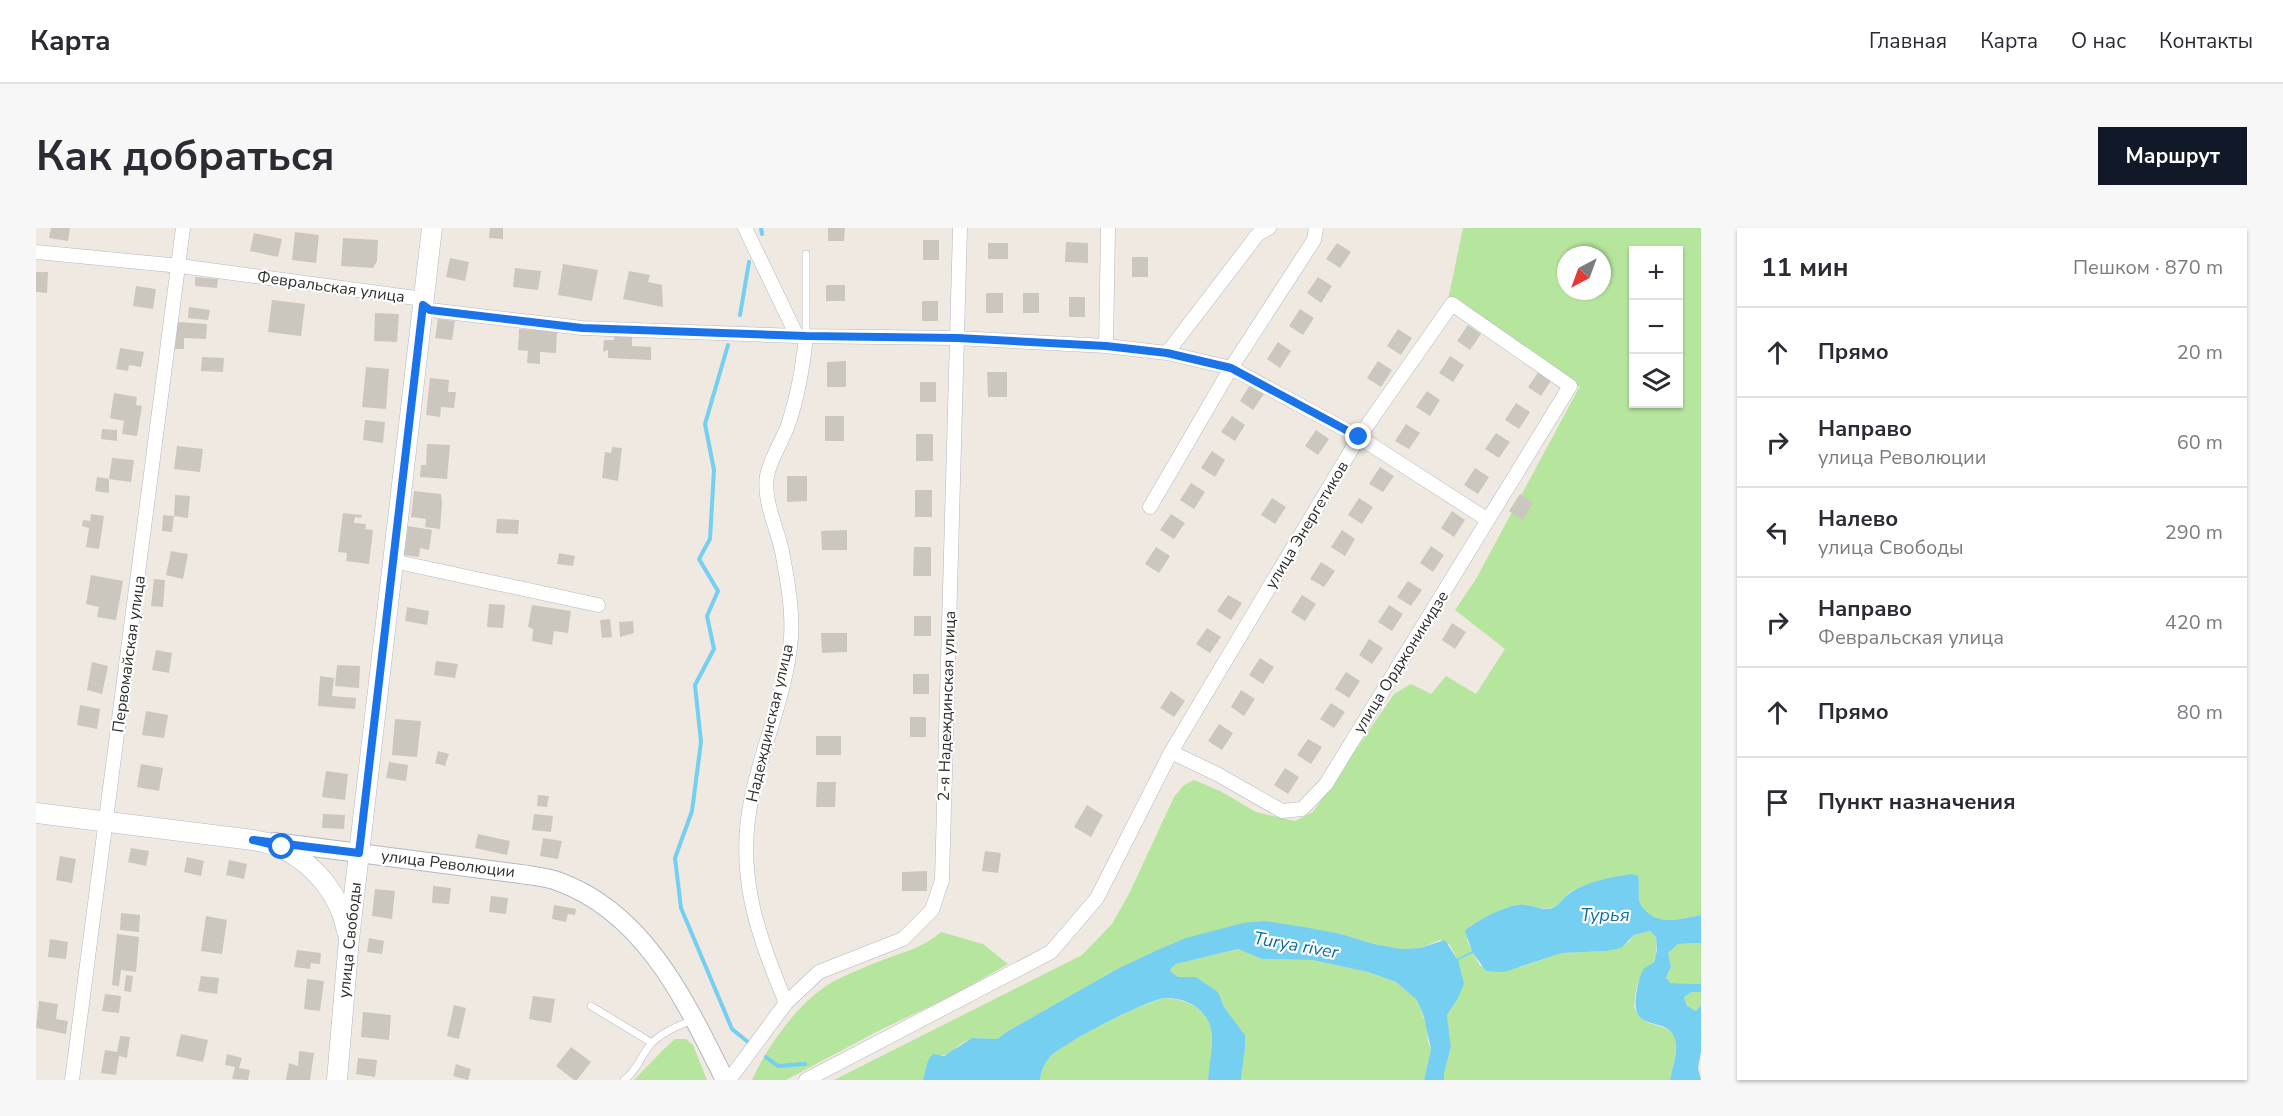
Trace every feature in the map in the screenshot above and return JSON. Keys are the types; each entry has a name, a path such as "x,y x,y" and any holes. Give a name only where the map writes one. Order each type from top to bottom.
{"main road":[{"name":"улица Свободы","path":"337,1080 349,939 432,228"},
{"name":"улица Революции","path":"36,813 253,840"},
{"path":"253,840 282,847 306,862 328,886 343,912 349,939"}],"street":[{"name":"Первомайская улица","path":"72,1080 180,266 183,228"},
{"path":"745,228 802,336"},
{"name":"2-я Надеждинская улица","path":"727,1080 786,1003 819,972 903,939 932,910 942,880 960,228"},
{"path":"1106,346 1108,228"},
{"path":"1150,507 1231,368 1314,240 1316,228"},
{"path":"1167,353 1262,230"},
{"name":"Февральская улица","path":"36,252 180,266 416,298 430,310 582,328 802,336 957,338 1106,346 1167,353 1231,368 1359,437 1488,520"},
{"name":"улица Энергетиков","path":"806,1080 1051,951 1097,898 1171,752 1359,437 1452,304 1570,386"},
{"name":"Надеждинская улица","path":"786,1003 764,950 753,911 746,880 744,842 752,796 784,677 791,637 782,552 768,494 767,476 788,425 802,374 802,336"},
{"name":"улица Орджоникидзе","path":"1171,752 1217,774 1282,811 1302,809 1326,784 1570,386"},
{"path":"393,561 598,605"},
{"name":"улица Революции","path":"253,840 530,875 556,881 593,898 634,929 667,973 727,1080"}],"lane":[{"path":"802,336 806,254"},
{"path":"591,1006 652,1043"},
{"path":"624,1080 630,1076 652,1043 673,1028 694,1019"}],"green space":[{"path":"1463,228 1701,228 1701,915 1672,920 1659,919 1647,912 1640,903 1638,876 1603,880 1570,892 1553,907 1515,906 1482,919 1470,926 1467,940 1472,951 1457,959 1450,945 1440,940 1420,948 1401,949 1341,934 1265,921 1153,952 1119,968 997,1039 971,1039 945,1055 933,1055 928,1060 923,1080 834,1080 1082,955 1112,924 1129,894 1174,797 1184,785 1194,780 1220,791 1256,812 1295,821 1313,812 1394,694 1411,684 1431,694 1446,676 1476,694 1505,649 1455,610 1476,579 1580,386 1567,388 1447,305"},
{"path":"1650,931 1656,937 1655,956 1637,987 1634,1007 1642,1019 1667,1029 1674,1036 1676,1051 1670,1080 1444,1080 1451,1047 1447,1015 1458,998 1457,960 1473,953 1480,966 1521,967 1562,953 1606,951 1629,942 1634,935"},
{"path":"941,932 983,944 1008,964 952,996 880,1030 786,1080 752,1080 784,1027 817,992 852,973 918,947"},
{"path":"1701,943 1701,984 1671,983 1666,978 1671,967 1668,953 1678,944"},
{"path":"1238,949 1263,959 1312,960 1368,972 1396,982 1417,1000 1427,1027 1431,1049 1424,1080 1241,1080 1245,1035 1224,1007 1218,992 1196,977 1178,977 1170,971 1170,968 1176,964"},
{"path":"1692,992 1701,992 1701,1005 1696,1011 1687,1006 1684,997"},
{"path":"1165,998 1190,1004 1208,1019 1213,1042 1208,1080 1040,1080 1047,1061 1061,1048 1106,1022"},
{"path":"675,1039 686,1039 693,1045 707,1080 634,1080 663,1050"}],"water":[{"name":"Турья","path":"1632,874 1638,876 1640,903 1653,916 1672,920 1701,915 1701,943 1678,944 1668,953 1671,967 1666,978 1671,983 1701,984 1701,992 1692,992 1684,997 1687,1006 1696,1011 1701,1005 1701,1051 1698,1068 1701,1080 1670,1080 1676,1054 1675,1039 1665,1028 1644,1020 1639,1016 1636,1008 1640,976 1646,967 1654,962 1657,950 1656,937 1650,931 1634,935 1621,948 1562,953 1504,972 1486,971 1473,953 1458,960 1464,984 1447,1015 1451,1047 1444,1080 1424,1080 1431,1049 1424,1017 1417,1000 1396,982 1368,972 1312,960 1262,959 1238,949 1176,964 1170,971 1178,977 1196,977 1218,992 1224,1007 1245,1035 1241,1080 1208,1080 1212,1048 1210,1024 1198,1009 1189,1003 1166,998 1125,1013 1059,1050 1047,1061 1040,1080 923,1080 928,1060 933,1054 944,1056 972,1038 997,1039 1119,968 1186,938 1243,923 1265,921 1341,934 1401,949 1420,948 1445,940 1457,959 1472,951 1465,931 1476,922 1518,905 1552,908 1584,885"}],"building":[{"path":"51,228 70,228 68,241 49,238"},
{"path":"490,228 503,228 503,239 489,238"},
{"path":"828,228 845,228 844,241 828,241"},
{"path":"295,232 319,235 316,263 292,260"},
{"path":"254,233 282,239 278,257 250,251"},
{"path":"343,238 378,240 377,261 373,268 341,266"},
{"path":"923,240 939,240 939,260 923,260"},
{"path":"1066,242 1088,243 1088,263 1065,262"},
{"path":"988,243 1008,243 1008,259 988,259"},
{"path":"1337,243 1351,252 1340,268 1326,259"},
{"path":"1132,257 1148,257 1148,277 1132,277"},
{"path":"450,258 469,262 465,281 446,277"},
{"path":"563,264 598,270 592,301 558,295"},
{"path":"515,268 541,271 538,290 513,287"},
{"path":"629,271 650,275 648,282 662,285 663,307 623,299"},
{"path":"36,272 48,272 47,293 36,292"},
{"path":"195,277 218,279 217,288 195,286"},
{"path":"1318,277 1332,286 1321,303 1307,293"},
{"path":"826,285 845,285 845,301 826,301"},
{"path":"136,286 156,289 153,309 133,306"},
{"path":"986,293 1003,293 1003,313 986,313"},
{"path":"1023,293 1039,293 1039,313 1023,313"},
{"path":"1069,297 1085,297 1085,317 1069,317"},
{"path":"272,300 305,304 301,336 268,332"},
{"path":"922,301 938,301 938,321 922,321"},
{"path":"189,307 210,310 208,320 188,318"},
{"path":"1300,309 1314,318 1303,335 1289,326"},
{"path":"375,313 399,314 397,342 374,341"},
{"path":"438,319 455,321 452,340 435,338"},
{"path":"177,322 207,324 206,339 184,338 184,349 175,349"},
{"path":"1468,325 1481,334 1470,350 1457,341"},
{"path":"519,329 557,331 556,353 540,352 540,364 527,363 528,351 518,350"},
{"path":"1398,329 1412,338 1401,355 1387,346"},
{"path":"614,335 632,336 632,346 651,347 651,360 608,358 608,350 603,352 604,340 614,340"},
{"path":"1278,342 1291,351 1280,368 1267,359"},
{"path":"120,348 144,352 141,367 129,365 128,371 116,369"},
{"path":"1450,356 1464,365 1453,382 1439,373"},
{"path":"202,357 224,358 223,372 201,371"},
{"path":"846,361 846,387 827,387 827,362"},
{"path":"1378,361 1392,370 1381,387 1367,378"},
{"path":"366,367 389,369 386,409 362,407"},
{"path":"1539,371 1552,379 1541,396 1528,387"},
{"path":"987,372 1007,372 1007,397 988,397"},
{"path":"430,378 449,380 448,392 456,392 454,408 441,407 440,417 426,415"},
{"path":"920,382 936,382 936,402 920,402"},
{"path":"1250,385 1264,394 1253,410 1240,401"},
{"path":"1427,391 1440,400 1430,416 1416,407"},
{"path":"114,393 137,397 136,405 142,406 137,436 122,434 124,421 110,418"},
{"path":"1516,403 1530,412 1519,429 1505,420"},
{"path":"825,416 844,416 844,441 825,441"},
{"path":"1232,416 1245,425 1235,441 1221,432"},
{"path":"365,420 385,422 383,443 363,440"},
{"path":"1406,424 1420,433 1409,449 1395,441"},
{"path":"102,429 117,430 117,441 101,439"},
{"path":"1316,430 1329,439 1318,455 1305,446"},
{"path":"1496,433 1510,442 1499,458 1485,449"},
{"path":"916,434 933,434 933,461 916,461"},
{"path":"427,444 450,445 447,479 420,477 421,465 426,465"},
{"path":"177,446 203,449 200,472 174,469"},
{"path":"612,447 622,448 618,481 602,478 605,452 611,453"},
{"path":"1212,451 1225,460 1215,477 1201,468"},
{"path":"112,458 134,460 131,482 109,479"},
{"path":"1380,467 1394,476 1383,492 1369,484"},
{"path":"1475,468 1489,477 1478,494 1464,485"},
{"path":"787,476 807,476 807,501 787,502"},
{"path":"97,477 109,479 109,493 95,491"},
{"path":"1191,483 1205,492 1194,509 1180,500"},
{"path":"915,490 932,490 932,517 915,517"},
{"path":"414,491 441,494 440,529 425,527 426,519 411,517"},
{"path":"1520,494 1533,503 1523,520 1509,511"},
{"path":"175,495 190,496 188,518 174,516"},
{"path":"1272,498 1286,507 1275,524 1261,515"},
{"path":"1359,498 1373,507 1362,524 1348,515"},
{"path":"1452,511 1465,520 1454,537 1441,528"},
{"path":"343,513 362,515 361,518 355,517 354,523 366,524 365,529 373,530 369,564 346,561 347,553 338,552"},
{"path":"91,514 104,516 99,549 86,547 89,528 82,526 83,520 90,521"},
{"path":"1171,514 1185,523 1174,539 1160,530"},
{"path":"163,515 174,516 172,532 162,531"},
{"path":"497,519 519,520 518,534 496,533"},
{"path":"408,526 432,530 429,550 420,548 419,557 404,555"},
{"path":"847,530 847,550 822,550 821,531"},
{"path":"1342,530 1355,539 1345,556 1331,547"},
{"path":"1431,546 1444,555 1433,572 1420,563"},
{"path":"914,547 931,547 931,576 913,576"},
{"path":"1156,547 1170,556 1159,573 1145,564"},
{"path":"171,551 188,554 183,579 166,575"},
{"path":"559,553 575,556 573,566 557,564"},
{"path":"1321,562 1335,571 1324,587 1310,579"},
{"path":"91,575 123,581 116,620 97,617 99,607 86,604"},
{"path":"154,579 165,580 163,607 151,606"},
{"path":"1408,581 1422,590 1411,606 1397,597"},
{"path":"1228,595 1242,603 1231,620 1217,611"},
{"path":"1302,595 1316,604 1305,621 1291,612"},
{"path":"489,604 505,605 503,628 487,627"},
{"path":"532,605 571,611 568,633 554,631 552,645 532,641 533,629 528,627"},
{"path":"1389,605 1403,614 1392,631 1378,622"},
{"path":"407,607 429,611 427,625 405,621"},
{"path":"914,616 931,616 931,636 914,636"},
{"path":"610,619 612,637 602,638 600,620"},
{"path":"633,621 634,633 620,637 619,622"},
{"path":"1452,623 1466,632 1455,649 1442,640"},
{"path":"1207,628 1221,637 1210,653 1196,644"},
{"path":"821,633 847,633 847,652 822,653"},
{"path":"1369,639 1383,648 1372,664 1359,655"},
{"path":"156,650 172,653 169,673 152,670"},
{"path":"1260,658 1274,667 1263,684 1249,675"},
{"path":"436,661 458,664 455,678 434,675"},
{"path":"92,662 108,666 102,694 87,690"},
{"path":"337,665 360,666 359,688 335,686"},
{"path":"1346,672 1360,681 1349,698 1335,689"},
{"path":"913,674 929,674 929,694 913,694"},
{"path":"320,676 334,678 332,696 356,698 355,709 318,706"},
{"path":"1241,690 1255,699 1244,716 1231,707"},
{"path":"1171,691 1185,701 1174,717 1160,708"},
{"path":"1331,703 1345,712 1334,728 1320,719"},
{"path":"80,705 100,709 97,729 77,725"},
{"path":"146,711 168,715 164,738 142,735"},
{"path":"910,717 926,717 926,737 910,737"},
{"path":"395,719 421,721 417,757 392,755"},
{"path":"1219,724 1233,733 1222,750 1208,741"},
{"path":"816,736 841,736 841,755 816,755"},
{"path":"1308,739 1322,747 1311,764 1297,755"},
{"path":"438,751 449,754 445,766 435,763"},
{"path":"389,762 408,765 406,781 386,778"},
{"path":"141,764 163,768 159,791 137,787"},
{"path":"1285,768 1299,777 1288,794 1274,785"},
{"path":"326,771 348,774 345,800 322,797"},
{"path":"817,782 836,782 835,807 816,807"},
{"path":"538,795 549,796 547,807 537,806"},
{"path":"1087,805 1103,815 1091,837 1074,827"},
{"path":"323,814 345,815 344,829 322,828"},
{"path":"534,814 553,816 551,832 532,830"},
{"path":"478,834 510,841 507,855 475,848"},
{"path":"543,838 562,841 558,859 540,856"},
{"path":"131,848 149,851 146,866 128,862"},
{"path":"985,851 1001,853 998,873 982,871"},
{"path":"60,856 76,859 72,883 56,880"},
{"path":"187,857 204,861 201,876 184,872"},
{"path":"229,860 247,864 244,879 226,875"},
{"path":"927,871 927,891 902,891 902,872"},
{"path":"433,886 451,888 449,904 432,903"},
{"path":"375,889 395,891 392,919 372,916"},
{"path":"491,896 508,898 506,914 489,912"},
{"path":"554,905 576,909 575,915 568,914 566,922 552,919"},
{"path":"121,913 140,915 139,932 120,930"},
{"path":"206,916 227,920 222,954 201,951"},
{"path":"117,934 139,937 136,972 121,970 119,986 112,985"},
{"path":"369,938 384,941 382,954 367,952"},
{"path":"50,939 68,942 66,959 48,957"},
{"path":"297,950 321,953 320,964 311,963 310,969 294,967"},
{"path":"126,975 133,976 131,992 124,991"},
{"path":"201,976 219,978 217,994 198,991"},
{"path":"307,979 324,981 320,1011 304,1009"},
{"path":"105,994 121,996 119,1013 102,1011"},
{"path":"533,996 555,999 551,1023 529,1019"},
{"path":"39,1001 58,1004 56,1019 68,1021 66,1034 36,1028"},
{"path":"454,1005 466,1008 459,1039 447,1036"},
{"path":"363,1012 391,1015 389,1040 361,1037"},
{"path":"181,1034 208,1040 203,1062 176,1056"},
{"path":"120,1036 130,1037 127,1058 119,1056 116,1075 101,1073 105,1050 117,1052"},
{"path":"571,1047 591,1062 577,1080 556,1066"},
{"path":"299,1051 314,1053 310,1080 286,1080 289,1063 298,1066"},
{"path":"227,1054 242,1058 239,1068 250,1070 248,1080 232,1079 235,1067 225,1065"},
{"path":"358,1058 377,1060 375,1077 356,1074"},
{"path":"456,1064 471,1069 468,1080 453,1076"}],"waterway":[{"path":"761,228 762,234"},
{"path":"740,315 749,262"},
{"path":"728,345 705,424 714,470 710,539 699,559 718,591 707,616 714,649 695,685 701,742 692,811 675,858 681,908 732,1029 748,1042"},
{"path":"766,1057 778,1066 805,1064"}],"route":[{"path":"282,847 253,840 359,853 423,305 430,310 582,328 806,336 957,338 1106,346 1167,353 1231,368 1359,437"}],"water label":[{"name":"Turya river","path":"1296,945"}]}
